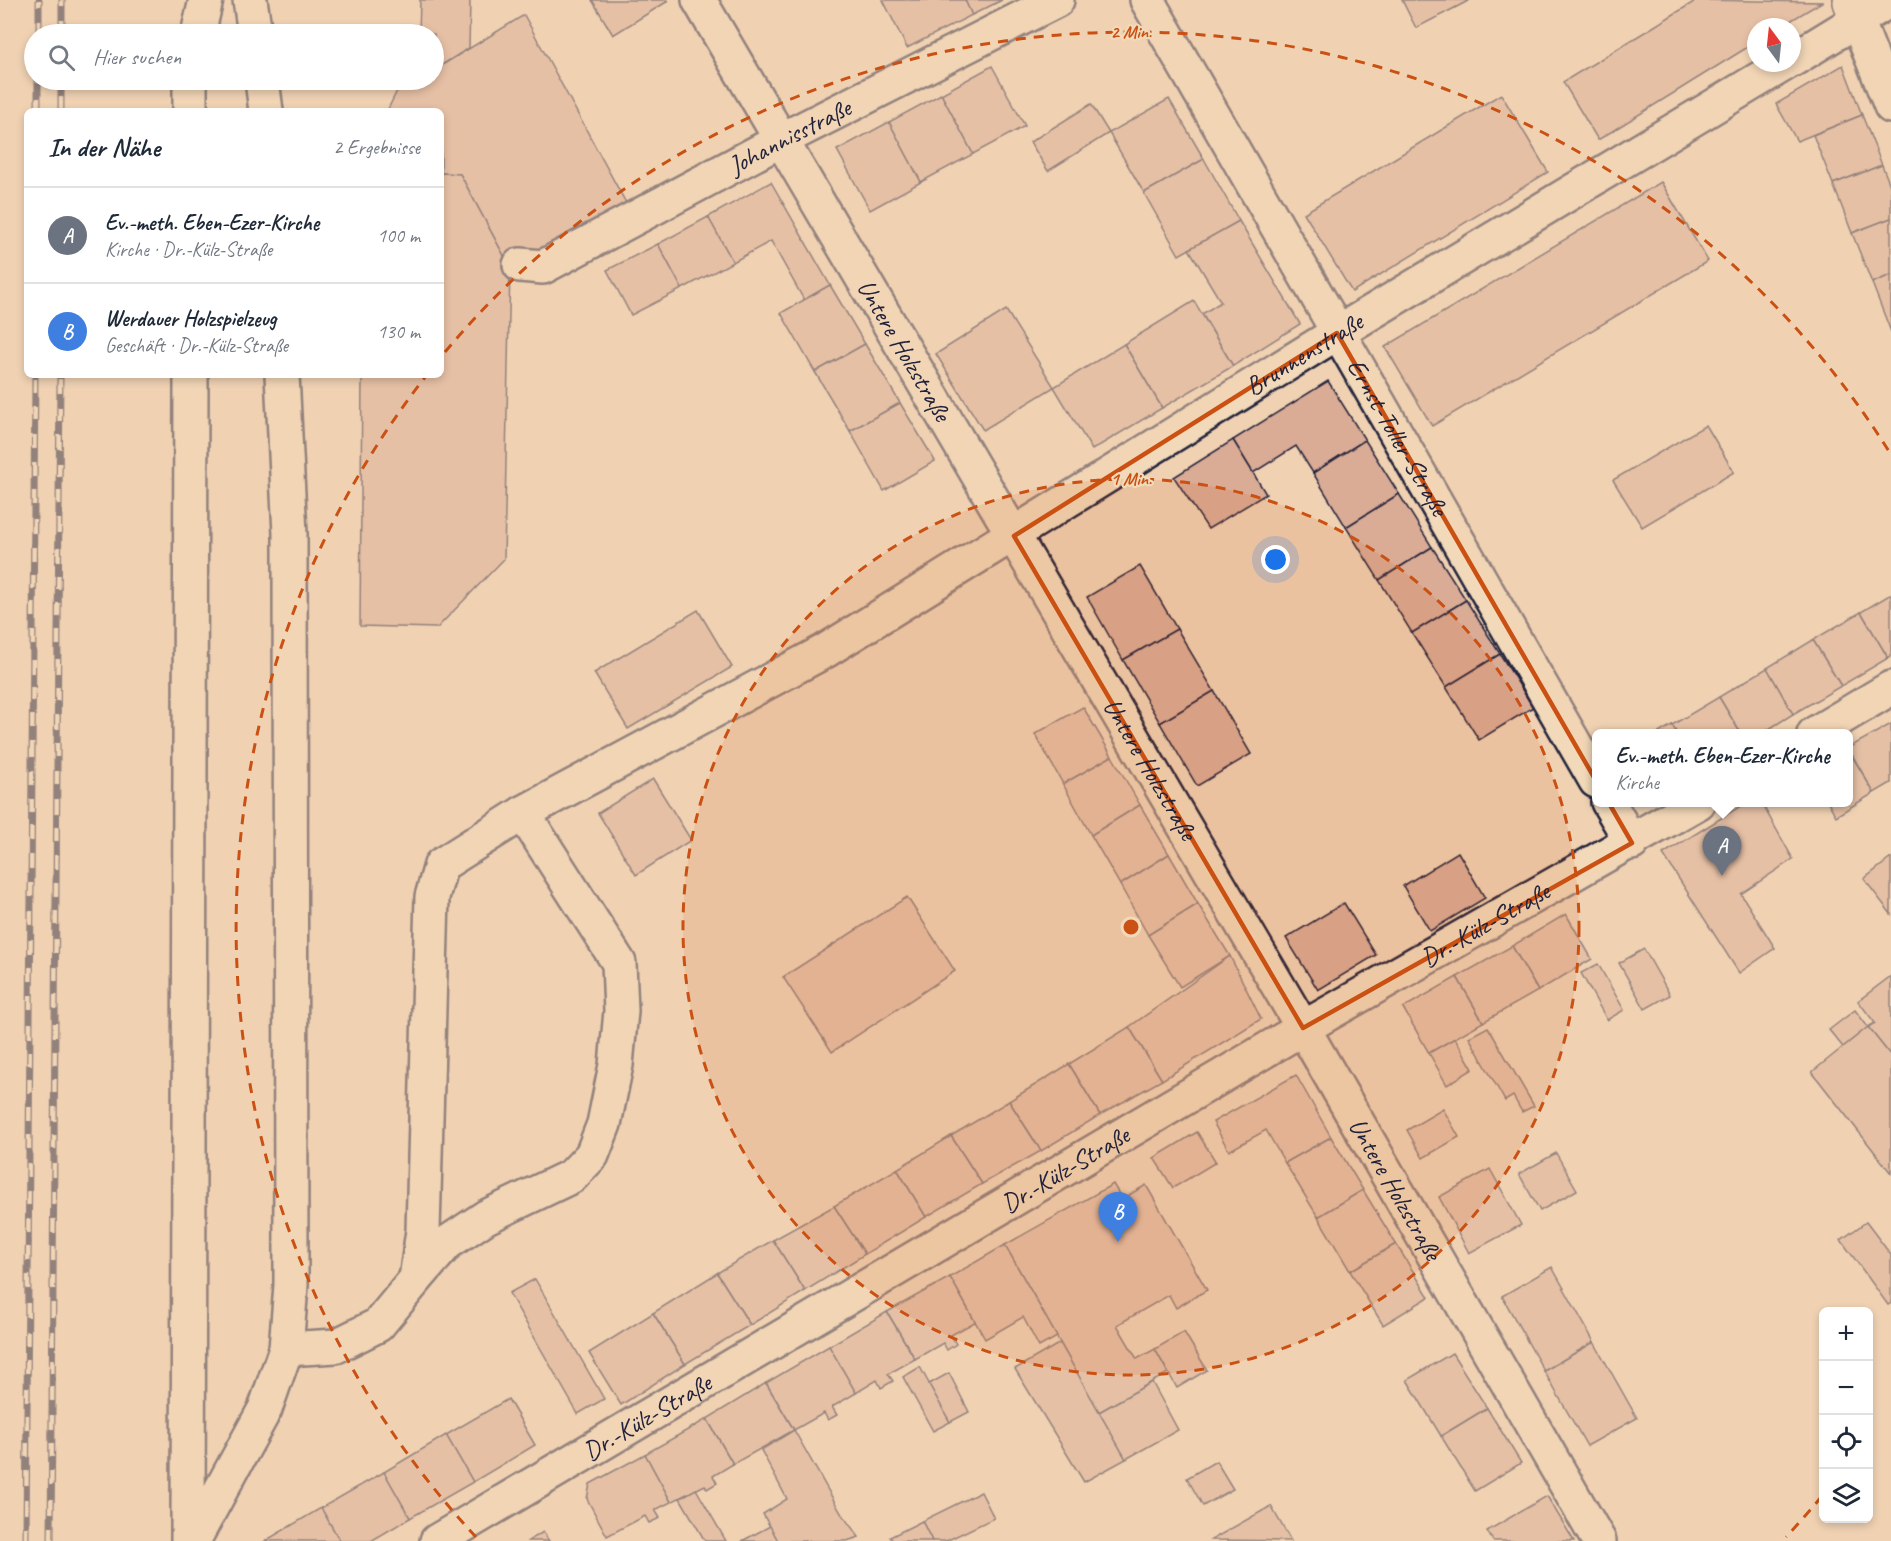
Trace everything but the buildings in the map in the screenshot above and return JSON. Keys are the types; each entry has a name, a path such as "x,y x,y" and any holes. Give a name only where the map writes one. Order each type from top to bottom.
{"street":[{"path":"200,24 206,0"},
{"path":"250,0 254,24"},
{"name":"Untere Holzstraße","path":"699,0 1303,1029 1599,1541"},
{"name":"Johannisstraße","path":"520,265 543,267 781,140 1057,0"},
{"name":"Ernst-Toller-Straße","path":"1147,0 1592,774"},
{"path":"1801,53 1853,10 1890,0"},
{"path":"1853,10 1891,106"},
{"name":"Brunnenstraße","path":"416,1279 423,1231 432,897 441,865 523,813 825,651 1014,536 1337,333 1771,72"},
{"path":"190,90 190,108"},
{"path":"263,90 266,108"},
{"path":"189,1541 191,378"},
{"path":"194,1541 265,1409 286,1349 291,1285 290,534 282,378"},
{"path":"1822,729 1891,688"},
{"path":"1611,807 1632,843"},
{"name":"Dr.-Külz-Straße","path":"437,1541 1303,1029 1632,843 1691,807"},
{"path":"286,1349 336,1346 378,1325 447,1243 486,1217 572,1176 591,1155 604,1124 616,1065 621,1011 619,963 523,813"}],"highlighted area":[{"path":"1337,333 1632,843 1303,1028 1014,536"}],"railway":[{"path":"39,0 39,24"},
{"path":"62,0 62,24"},
{"path":"38,90 38,108"},
{"path":"61,90 61,108"},
{"path":"26,1541 35,378"},
{"path":"51,1541 60,378"}],"place":[{"name":"Ev.-meth. Eben-Ezer-Kirche","path":"1722,876"},
{"name":"Werdauer Holzspielzeug","path":"1118,1242"}]}
